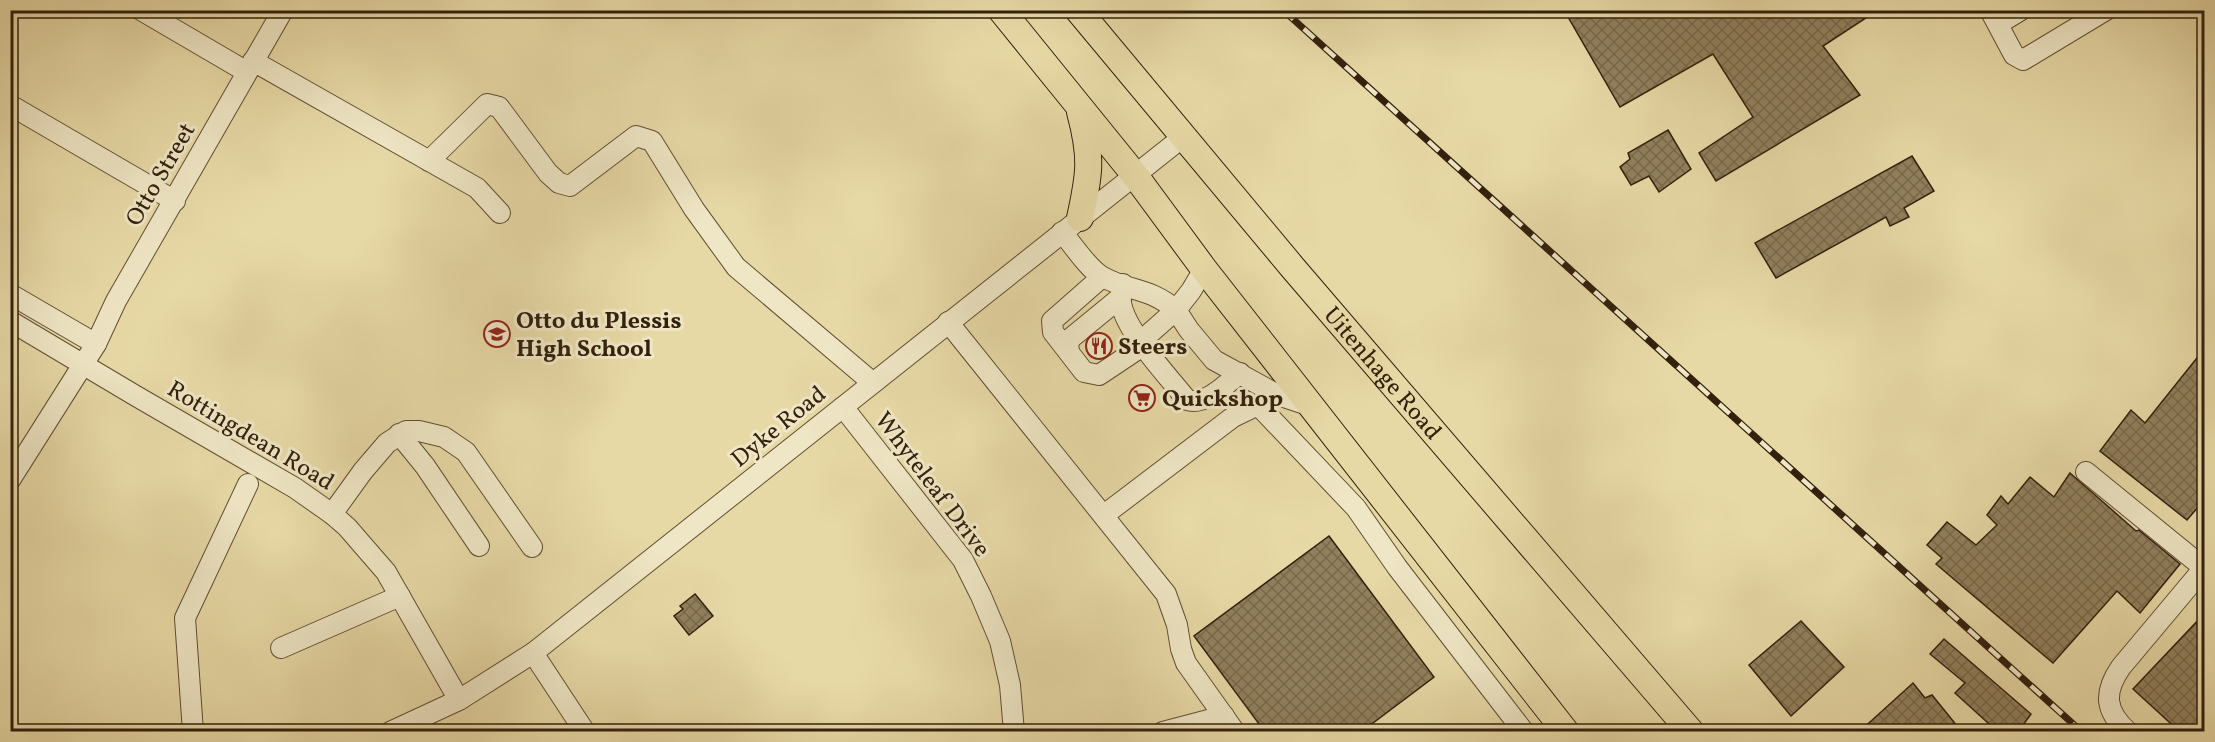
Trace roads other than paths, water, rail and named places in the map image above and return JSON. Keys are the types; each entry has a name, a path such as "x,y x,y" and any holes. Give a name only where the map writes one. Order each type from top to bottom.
{"main road":[{"path":"1001,10 1134,174 1204,269 1566,732"},
{"name":"Uitenhage Road","path":"1078,10 1183,137 1690,732"},
{"path":"1071,225 1089,171 1089,151 1079,108"}],"street":[{"path":"141,10 477,188 500,213"},
{"name":"Otto Street","path":"10,480 96,344 116,301 283,10"},
{"path":"2021,10 1994,17 2014,55 2023,60 2106,10"},
{"path":"429,161 487,104 499,107 548,173 559,183 570,186 636,136 652,141 694,209 736,267 873,383"},
{"path":"10,105 175,201"},
{"name":"Dyke Road","path":"390,732 459,700 533,653 1183,137"},
{"path":"1071,225 1102,277 1122,291 1150,292 1164,300 1176,310 1214,360 1240,372 1278,395 1311,406"},
{"path":"1102,277 1052,321 1053,332 1084,372 1099,375 1142,343 1176,310 1204,269"},
{"path":"1122,291 1127,320 1187,400 1200,401 1217,391 1240,372"},
{"path":"1068,352 1071,338 1122,291"},
{"path":"10,294 96,344"},
{"name":"Rottingdean Road","path":"10,321 295,488 332,514 386,572 459,700"},
{"path":"948,322 1166,594 1177,625 1180,649 1186,663 1229,724 1163,732"},
{"path":"1104,515 1233,417 1278,395"},
{"path":"1258,406 1356,508 1397,567 1524,732"},
{"name":"Whyteleaf Drive","path":"843,407 951,543 968,569 999,641 1010,685 1014,732"},
{"path":"332,514 377,454 399,434 412,430 444,437 466,452 532,547"},
{"path":"399,434 425,466 479,546"},
{"path":"2086,472 2204,568 2121,667 2112,682 2109,708 2128,732"},
{"path":"193,732 185,618 248,484"},
{"path":"281,648 400,596"},
{"path":"533,653 585,732"}],"railway":[{"path":"1283,10 2082,732"}],"place":[{"name":"Otto du Plessis High School","path":"497,334"},
{"name":"Steers","path":"1099,346"},
{"name":"Quickshop","path":"1142,398"}]}
